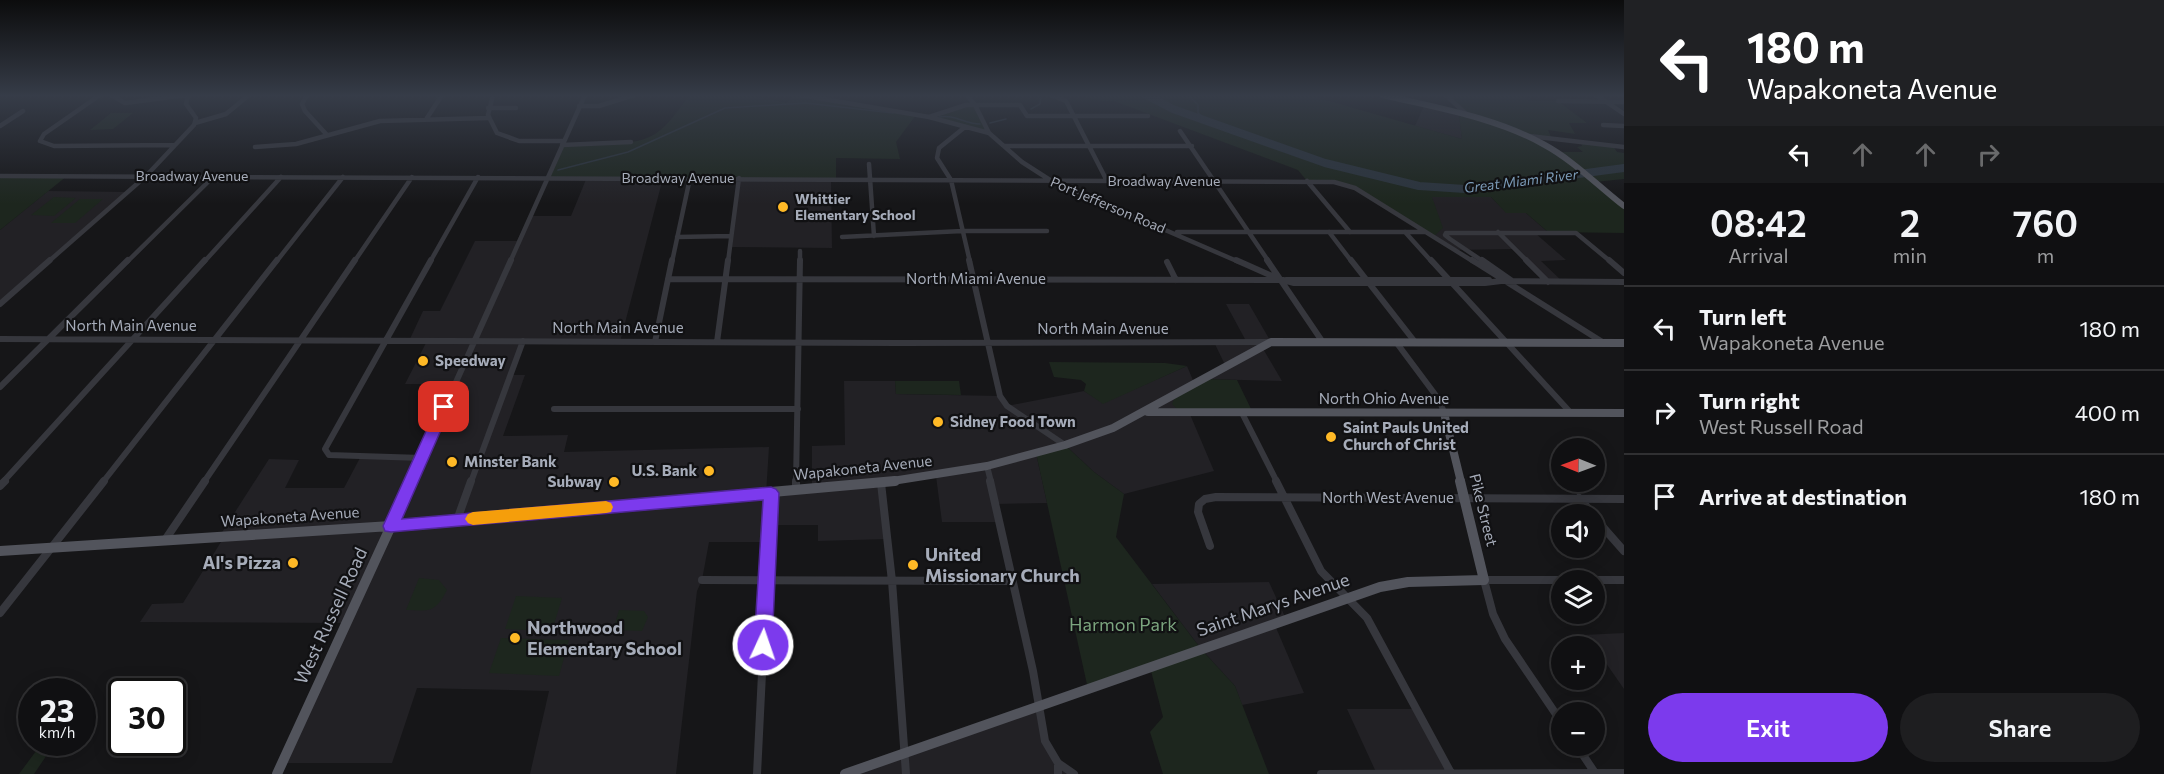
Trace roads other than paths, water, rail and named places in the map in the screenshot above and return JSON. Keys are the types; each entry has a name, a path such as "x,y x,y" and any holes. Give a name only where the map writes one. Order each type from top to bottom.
{"main road":[{"path":"1513,131 1529,136 1556,152 1624,206"},
{"name":"North Main Avenue","path":"1271,342 1624,343"},
{"name":"Wapakoneta Avenue","path":"0,551 391,526 881,483 987,466 1065,445 1113,428 1271,342"},
{"path":"1178,394 1172,404 1177,409 1189,412"},
{"name":"North Ohio Avenue","path":"1145,412 1624,413"},
{"name":"Pike Street","path":"1444,412 1484,580"},
{"name":"West Russell Road","path":"277,774 391,526"},
{"name":"Saint Marys Avenue","path":"845,774 1347,597 1380,587 1408,582 1484,580"}],"street":[{"path":"48,131 40,141 54,146 175,145"},
{"path":"0,304 146,176 188,131"},
{"path":"323,131 327,135"},
{"path":"255,147 287,146 343,131"},
{"path":"495,131 508,139 530,141 631,142"},
{"name":"West Russell Road","path":"391,526 567,131"},
{"path":"959,131 948,139 937,153 940,168 951,180 1002,400 1065,445"},
{"name":"Port Jefferson Road","path":"980,131 990,134 1050,180 1283,280"},
{"path":"1082,131 1107,181"},
{"path":"1180,131 1283,280 1322,341"},
{"path":"1529,136 1624,147"},
{"path":"1004,146 1192,146"},
{"path":"869,164 874,236"},
{"name":"Broadway Avenue","path":"0,176 1334,182 1355,188 1605,343"},
{"path":"0,387 214,176"},
{"path":"0,486 281,177"},
{"path":"0,613 343,177"},
{"path":"164,540 412,177"},
{"path":"422,458 329,455 325,449 478,177"},
{"path":"655,342 690,178"},
{"path":"717,342 739,178"},
{"path":"1307,181 1350,232"},
{"path":"842,237 962,231 1047,231"},
{"path":"1512,281 1445,235 1453,231 1576,232 1624,273"},
{"path":"1173,232 1425,232"},
{"path":"1329,232 1415,342"},
{"path":"1405,232 1570,412"},
{"path":"1497,232 1549,282"},
{"path":"677,237 731,236"},
{"path":"796,491 800,251"},
{"path":"1167,262 1176,280"},
{"name":"North Miami Avenue","path":"668,279 974,278 1283,280 1294,283 1450,280 1624,282"},
{"name":"North Main Avenue","path":"0,339 799,343 1271,342"},
{"path":"458,520 523,341"},
{"path":"1235,342 1247,347 1248,355"},
{"path":"1396,342 1440,401 1444,412"},
{"path":"554,409 798,409"},
{"path":"1242,413 1321,571 1367,618 1451,773"},
{"path":"987,466 1033,671 1045,741 1058,763 1074,774"},
{"path":"881,483 892,581 906,774"},
{"path":"757,774 771,493"},
{"path":"1579,498 1584,504"},
{"name":"North West Avenue","path":"1210,546 1198,512 1199,504 1205,499 1624,499"},
{"path":"1605,529 1624,551"},
{"path":"702,580 1012,581"},
{"path":"1484,580 1493,614 1505,639 1551,707"},
{"name":"Saint Marys Avenue","path":"1484,580 1624,580"},
{"path":"1584,756 1595,773"},
{"path":"1058,763 1058,774"},
{"path":"1321,774 1624,773"}],"waterway":[{"path":"558,170 628,152 674,131"},
{"name":"Great Miami River","path":"1235,131 1325,163 1419,186 1465,189 1624,168"}],"place":[{"name":"Whittier Elementary School","path":"783,207"},
{"name":"Speedway","path":"423,361"},
{"name":"Sidney Food Town","path":"938,422"},
{"name":"Saint Pauls United Church of Christ","path":"1331,437"},
{"name":"Minster Bank","path":"452,462"},
{"name":"U.S. Bank","path":"709,471"},
{"name":"Subway","path":"614,482"},
{"name":"Al's Pizza","path":"293,563"},
{"name":"United Missionary Church","path":"913,565"},
{"name":"Northwood Elementary School","path":"515,638"}],"park label":[{"name":"Harmon Park","path":"1123,625"}]}
